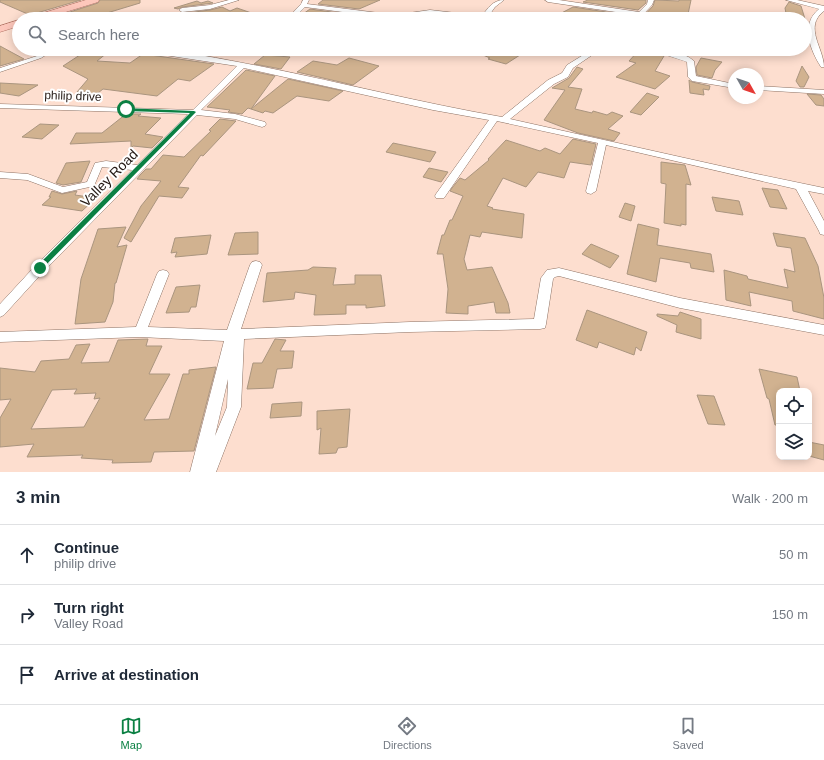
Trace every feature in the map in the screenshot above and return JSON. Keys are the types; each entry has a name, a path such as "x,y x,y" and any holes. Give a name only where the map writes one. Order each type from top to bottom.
{"main road":[{"path":"55,12 95,0"},
{"path":"0,28 12,25"}],"street":[{"path":"182,10 210,7 236,0"},
{"path":"490,12 493,6 501,0"},
{"path":"548,0 612,12"},
{"path":"643,12 650,4 651,0"},
{"path":"789,0 824,8"},
{"path":"296,12 305,2 365,12"},
{"path":"812,24 815,16 824,8"},
{"path":"812,31 818,54 824,65"},
{"path":"0,70 40,56"},
{"path":"195,56 211,58 240,66 287,73 422,104 499,119 824,191"},
{"path":"440,196 499,119 551,82 565,75 570,67 587,56"},
{"path":"674,56 690,61 692,77 695,79 728,85"},
{"name":"Valley Road","path":"0,312 40,268 240,66"},
{"path":"764,88 824,92"},
{"name":"philip drive","path":"0,106 194,112 235,117 262,124"},
{"path":"591,191 602,143"},
{"path":"0,175 23,176 62,190 91,184 98,165 106,164 138,168"},
{"path":"800,186 824,231"},
{"path":"198,472 235,335 256,265"},
{"path":"0,337 140,332 235,335 410,327 540,324 547,278 551,272 559,272 680,303 824,330"},
{"path":"140,332 163,274"},
{"path":"208,472 234,407 235,335"}],"building":[{"path":"0,0 81,0 40,12 23,12 0,2"},
{"path":"100,0 140,0 140,3 110,12 70,12 98,3"},
{"path":"323,0 380,0 359,9 318,4"},
{"path":"588,0 646,0 646,3 638,10 583,2"},
{"path":"655,0 691,0 688,12 647,12 653,6"},
{"path":"197,1 201,3 208,1 213,3 182,7 178,9 174,8"},
{"path":"789,2 801,6 803,12 786,12 785,8"},
{"path":"222,7 230,11 237,8 249,12 195,12"},
{"path":"573,7 606,12 563,12"},
{"path":"310,9 332,12 306,12"},
{"path":"0,46 12,52 12,56 18,56 24,59 0,66"},
{"path":"78,56 103,56 97,61 130,63 140,56 157,56 214,64 190,81 178,79 157,96 103,89 98,93 85,94 87,91 77,92 88,79 63,66"},
{"path":"264,56 290,57 281,69 254,64"},
{"path":"485,56 518,56 506,64 488,59 490,58"},
{"path":"634,56 664,56 655,71 670,76 655,89 616,77 636,63 629,61"},
{"path":"349,58 379,66 353,85 297,72 313,61 337,65"},
{"path":"701,58 722,62 715,70 712,78 697,75 696,67"},
{"path":"802,66 809,77 804,87 800,87 796,81"},
{"path":"577,67 583,69 568,87 582,89 575,109 592,113 593,111 607,115 612,112 623,116 608,129 620,133 614,141 578,133 544,120 565,90 552,88 569,78"},
{"path":"246,70 275,76 251,109 248,108 242,114 228,112 230,110 207,107"},
{"path":"288,79 343,91 329,101 297,96 273,113 265,111 263,113 251,109"},
{"path":"689,80 710,86 709,90 703,89 704,95 690,93"},
{"path":"0,83 38,85 19,96 0,93"},
{"path":"647,93 659,97 641,115 630,112"},
{"path":"807,94 821,95 824,99 824,106 816,105"},
{"path":"126,114 141,114 138,116 161,118 145,134 163,137 152,148 133,146 131,148 131,141 70,144 76,133 102,133"},
{"path":"220,119 236,121 203,156 201,155 178,187 189,188 182,198 159,196 131,242 124,238 141,206 161,181 137,179 140,175 146,169 151,169 163,155 184,157 211,131 209,130"},
{"path":"40,124 59,125 42,139 22,137"},
{"path":"573,139 596,144 591,165 570,162 564,178 538,172 526,187 503,178 487,206 493,208 492,209 524,214 522,238 482,232 480,237 470,235 464,259 467,270 492,267 508,303 510,313 496,313 494,302 468,306 468,314 446,313 448,289 443,254 437,254 442,235 444,235 463,196 450,191 452,188 460,178 465,180 489,160 488,159 506,140 540,151 545,148 560,154"},
{"path":"393,143 436,152 430,162 386,152"},
{"path":"90,161 81,182 63,185 56,183 66,163"},
{"path":"661,162 685,165 691,185 686,184 686,225 681,224 681,226 664,223 666,184 661,183"},
{"path":"429,168 448,172 441,182 423,177"},
{"path":"762,188 778,190 787,209 770,207"},
{"path":"52,191 62,194 77,191 75,195 96,198 82,211 42,205 51,197 49,197"},
{"path":"712,197 739,201 743,215 716,211"},
{"path":"625,203 635,206 631,221 619,217"},
{"path":"638,224 659,229 657,245 711,254 714,272 691,268 690,263 660,258 656,282 627,274"},
{"path":"126,227 117,247 127,245 115,283 113,302 105,322 75,324 81,279 98,229"},
{"path":"258,232 258,254 228,255 235,233"},
{"path":"773,233 805,238 818,266 824,298 824,319 793,311 792,301 749,292 751,306 726,300 724,270 747,276 748,279 788,288 784,269 795,272 791,248 777,246"},
{"path":"211,235 207,254 175,257 177,252 171,253 175,238"},
{"path":"591,244 619,256 610,268 582,254"},
{"path":"313,267 336,268 333,285 355,284 355,275 381,275 385,306 366,308 366,305 346,305 346,314 314,315 316,295 295,292 294,299 263,302 267,273 308,270"},
{"path":"200,285 196,307 191,307 189,312 166,313 176,287"},
{"path":"587,310 647,332 641,351 636,347 634,355 599,342 597,348 576,340"},
{"path":"680,312 701,319 701,339 676,332 677,325 657,316 657,314 678,316"},
{"path":"148,339 146,346 162,346 149,374 170,374 144,420 169,419 183,374 189,374 189,370 216,367 194,451 154,452 151,462 112,463 113,460 81,458 83,455 27,457 34,444 0,447 0,418 11,399 0,400 0,368 35,372 41,361 69,359 76,345 90,344 81,363 109,362 118,340","holes":["77,389 74,394 96,393 94,399 100,398 84,427 31,429 52,390"]},
{"path":"275,339 286,340 280,351 294,351 292,368 277,369 273,388 247,389 253,363 262,363"},
{"path":"759,369 797,377 799,388 776,388 776,425 769,399 767,398"},
{"path":"697,395 714,396 725,425 708,424"},
{"path":"302,402 301,416 270,418 272,404"},
{"path":"350,409 347,447 338,448 336,453 319,454 321,428 317,430 317,411"},
{"path":"812,443 824,445 824,460 812,457"}],"route":[{"path":"40,268 194,112 126,109"}]}
